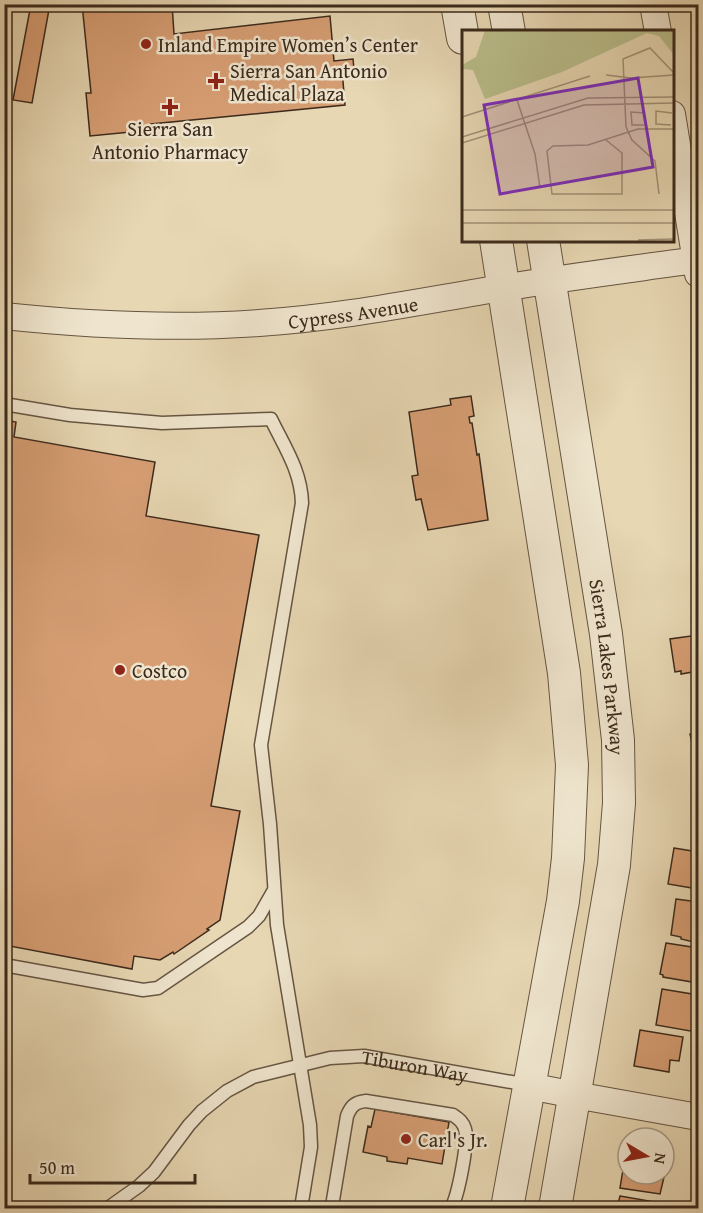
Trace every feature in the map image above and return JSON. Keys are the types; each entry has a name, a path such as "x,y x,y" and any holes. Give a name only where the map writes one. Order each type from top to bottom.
{"street":[{"path":"458,4 462,31"},
{"path":"504,4 509,30"},
{"path":"653,4 658,30"},
{"path":"673,120 697,267"},
{"path":"496,242 564,673 572,765 568,858 563,901 507,1209"},
{"name":"Sierra Lakes Parkway","path":"543,242 606,634 618,740 619,803 614,865 555,1209"},
{"name":"Cypress Avenue","path":"4,316 74,323 143,326 260,323 353,312 550,281 697,267"},
{"path":"529,1086 699,1117"}],"lane":[{"path":"4,404 70,415 162,423 271,419 296,468 302,486 302,503 261,745 278,925 310,1125 311,1147 301,1209"},
{"path":"4,964 143,990 158,988 248,927 259,916 275,889"},
{"name":"Tiburon Way","path":"108,1209 147,1179 189,1125 227,1090 253,1077 330,1058 364,1056 529,1086"},
{"path":"333,1200 347,1116 353,1105 366,1101 453,1115 464,1125 467,1141 457,1196 451,1209"}],"building":[{"path":"31,4 50,4 32,103 13,100"},
{"name":"Sierra San Antonio Medical Plaza","path":"82,4 172,4 174,34 330,16 334,61 353,59 354,69 342,70 345,105 151,124 151,130 90,136 86,93 91,93"},
{"path":"471,396 474,416 469,417 477,455 479,454 488,520 428,530 421,499 416,500 412,476 418,475 409,412 451,405 450,399"},
{"name":"Costco","path":"4,420 16,422 14,437 155,462 146,516 259,535 211,806 240,811 220,920 174,954 173,952 160,960 134,956 132,969 4,945"},
{"path":"698,635 698,671 681,674 681,671 675,672 670,639"},
{"path":"698,732 698,768 690,734"},
{"path":"674,848 698,852 698,889 668,884"},
{"path":"676,899 698,902 698,943 671,935"},
{"path":"666,943 698,948 698,983 663,977 660,974"},
{"path":"662,989 698,995 696,1032 656,1025"},
{"path":"640,1030 683,1037 679,1061 670,1060 669,1072 634,1066"},
{"name":"Carl's Jr.","path":"375,1109 449,1122 442,1164 408,1158 407,1164 387,1161 387,1157 363,1152 368,1126 371,1127"},
{"path":"620,1186 662,1186 660,1194 620,1188"},
{"path":"620,1196 661,1203 660,1208 617,1208"}],"place":[{"name":"Inland Empire Women’s Center","path":"146,44"},
{"name":"Sierra San Antonio Medical Plaza","path":"216,81"},
{"name":"Sierra San Antonio Pharmacy","path":"170,107"},
{"name":"Costco","path":"120,670"},
{"name":"Carl's Jr.","path":"406,1139"}]}
